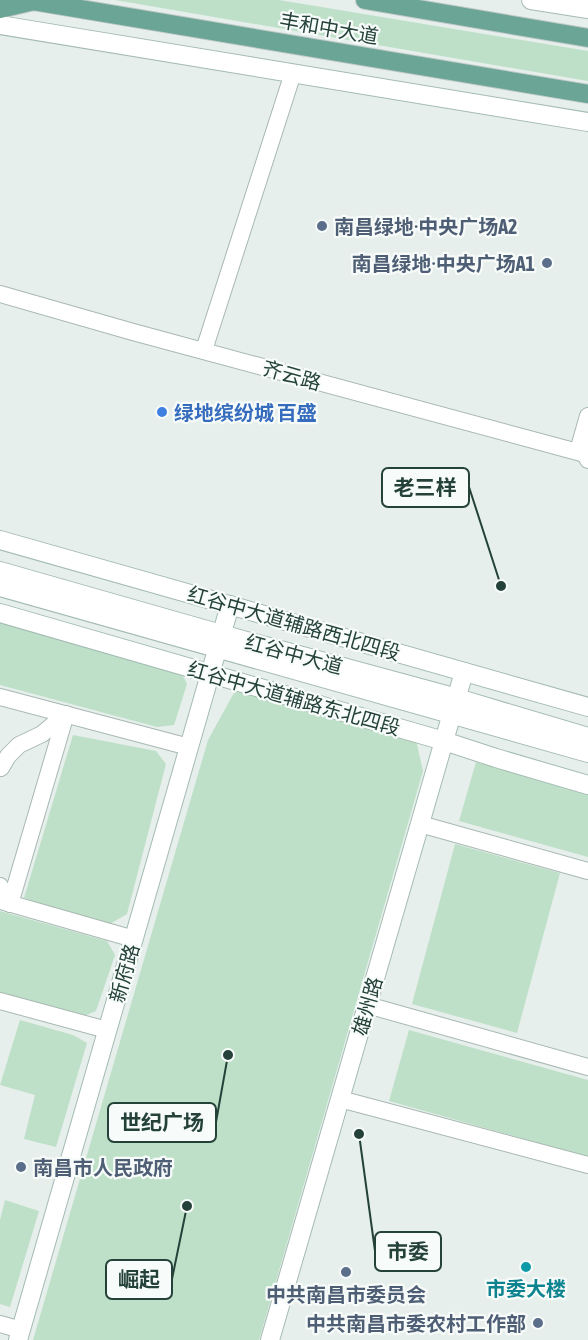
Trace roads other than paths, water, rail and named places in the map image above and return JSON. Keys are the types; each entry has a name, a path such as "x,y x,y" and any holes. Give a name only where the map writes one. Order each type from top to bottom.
{"main road":[{"name":"丰和中大道","path":"365,0 588,38"},
{"name":"丰和中大道","path":"31,1 588,94"},
{"path":"0,9 31,1"}],"street":[{"path":"531,0 588,9"},
{"path":"0,25 588,122"},
{"path":"204,350 293,73"},
{"name":"齐云路","path":"0,294 584,453"},
{"path":"584,453 588,416"},
{"name":"红谷中大道辅路西北四段","path":"0,540 588,707"},
{"name":"红谷中大道","path":"0,571 219,641"},
{"name":"红谷中大道","path":"0,587 219,641 454,706 588,737"},
{"name":"新府路","path":"20,1335 230,605"},
{"name":"红谷中大道辅路东北四段","path":"0,613 444,741 588,785"},
{"name":"雄州路","path":"270,1340 464,672"},
{"path":"0,697 189,747"},
{"name":"红谷中大道","path":"454,706 588,753"},
{"path":"1,768 8,756 19,745 42,734 66,714"},
{"path":"5,902 66,714"},
{"path":"420,824 588,871"},
{"path":"0,886 5,902"},
{"path":"5,902 134,939"},
{"path":"0,1001 108,1030"},
{"path":"367,1005 588,1067"},
{"path":"340,1100 588,1165"},
{"path":"0,1324 20,1335"}],"place":[{"name":"南昌绿地·中央广场A2","path":"322,226"},
{"name":"南昌绿地·中央广场A1","path":"547,263"},
{"name":"绿地缤纷城 百盛","path":"162,412"},
{"name":"老三样","path":"501,586"},
{"name":"世纪广场","path":"228,1055"},
{"name":"市委","path":"359,1134"},
{"name":"南昌市人民政府","path":"21,1167"},
{"name":"崛起","path":"187,1206"},
{"name":"市委大楼","path":"526,1267"},
{"name":"中共南昌市委员会","path":"346,1272"},
{"name":"中共南昌市委农村工作部","path":"538,1323"}]}
